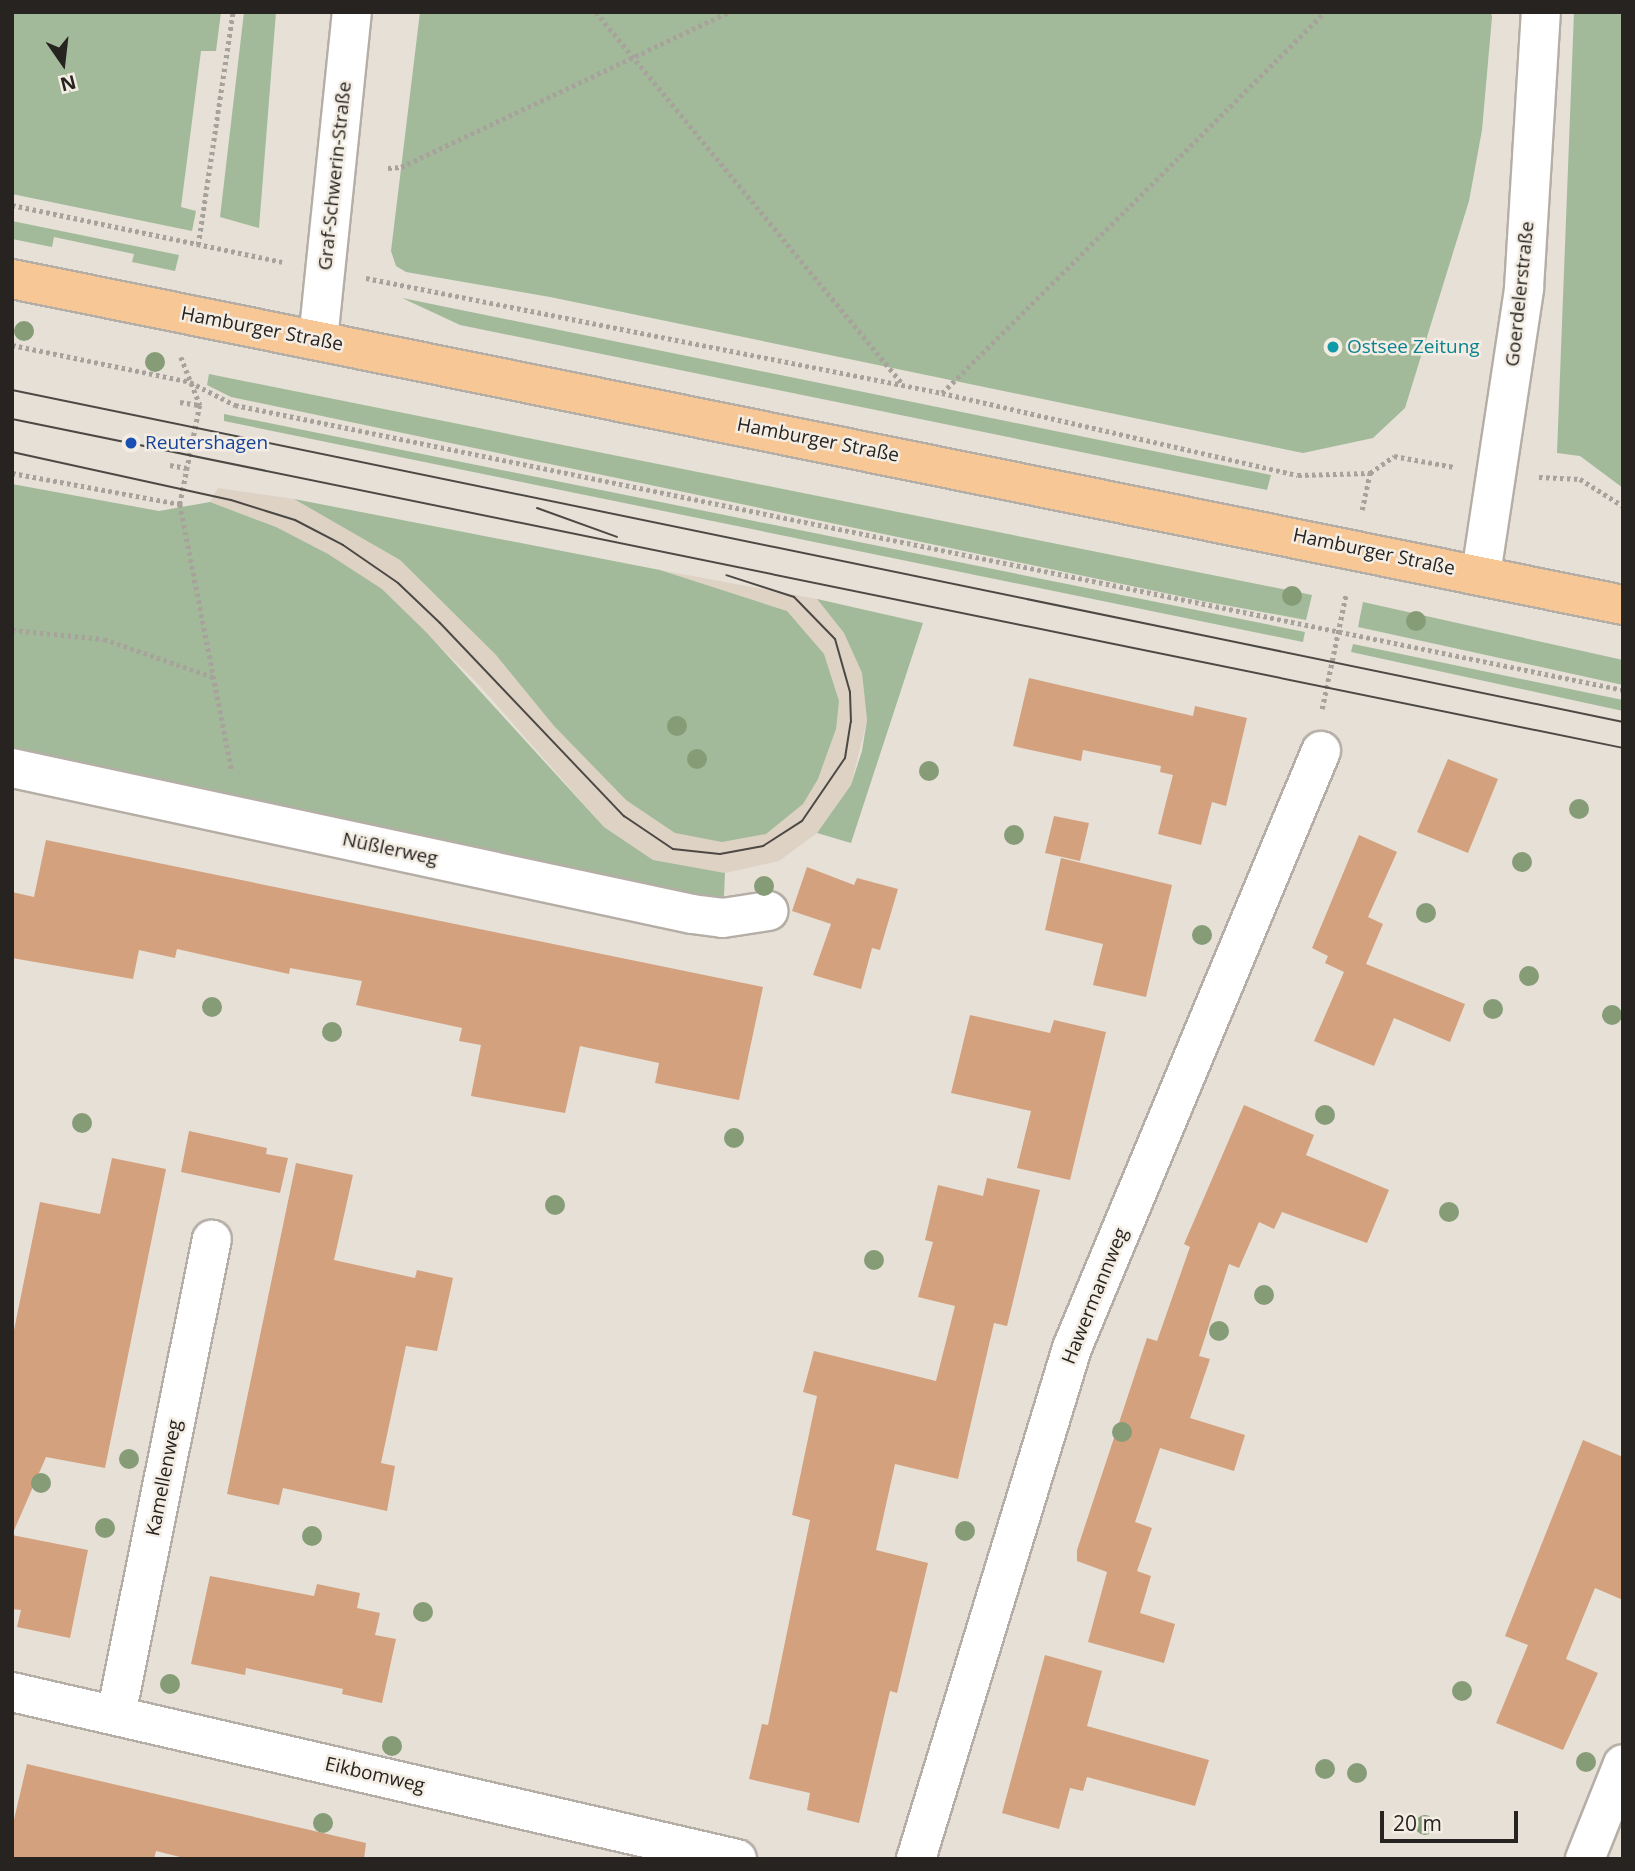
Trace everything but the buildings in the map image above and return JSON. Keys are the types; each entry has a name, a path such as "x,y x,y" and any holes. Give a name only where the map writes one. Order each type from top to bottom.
{"main road":[{"name":"Hamburger Straße","path":"12,279 1353,548 1623,605"}],"street":[{"name":"Graf-Schwerin-Straße","path":"318,340 352,12"},
{"name":"Goerdelerstraße","path":"1481,574 1524,288 1541,12"},
{"name":"Hawermannweg","path":"916,1859 1072,1348 1321,751"},
{"name":"Nüßlerweg","path":"12,768 692,914 723,918 768,911"},
{"name":"Kamellenweg","path":"116,1715 212,1240"},
{"name":"Eikbomweg","path":"12,1692 737,1859"},
{"path":"1585,1859 1623,1764"}],"path":[{"path":"198,245 233,12"},
{"path":"596,12 632,60 903,386"},
{"path":"388,168 401,167 729,12"},
{"path":"942,393 1325,12"},
{"path":"12,205 265,258"},
{"path":"380,281 942,393 1298,475 1370,473 1394,456"},
{"path":"12,345 190,382 235,405 1623,690"},
{"path":"179,353 200,405 180,504 241,817"},
{"path":"180,402 200,405"},
{"path":"170,465 187,468"},
{"path":"12,473 180,504"},
{"path":"1580,480 1623,506"},
{"path":"1321,751 1318,729 1353,548"},
{"path":"12,630 104,639 213,677"}],"shaded area":[{"path":"218,488 294,499 400,560 496,655 554,726 626,800 818,779 836,729 787,611 660,570 817,599 844,633 862,673 867,720 851,785 817,833 779,861 725,873 653,860 604,827 478,684 382,589 276,527 210,502"}],"green space":[{"path":"12,12 221,12 216,51 201,51 181,207 196,211 192,231 12,194"},
{"path":"244,12 276,12 259,228 220,217"},
{"path":"420,12 1491,12 1492,17 1482,130 1469,201 1405,408 1373,438 1303,453 550,297 406,272 396,266 391,251"},
{"path":"1574,12 1623,12 1623,488 1580,456 1557,453"},
{"path":"12,221 179,255 175,271 132,262 134,254 54,237 52,247 12,239"},
{"path":"402,298 1271,475 1267,490 460,325"},
{"path":"209,374 1312,595 1306,620 1203,601 231,397 207,385"},
{"path":"224,414 1305,632 1303,642 224,421"},
{"path":"12,484 159,511 210,502 276,527 328,554 382,589 427,633 604,827 653,860 725,873 723,918 12,768"},
{"path":"294,499 660,570 787,611 824,654 839,701 836,729 818,779 803,804 766,834 722,842 675,833 626,800 554,726 496,655 400,560"},
{"path":"817,599 923,623 851,843 817,833 851,785 862,751 867,720 862,673 844,633"},
{"path":"1363,602 1623,660 1623,685 1358,627"},
{"path":"1353,644 1623,700 1623,711 1351,652"}],"tram line":[{"path":"12,390 1623,722"},
{"path":"12,419 1623,748"},
{"path":"12,452 231,500 295,520 343,545 398,583 440,623 624,816 673,849 720,854 763,846 802,821 845,758 851,722 850,692 835,639 794,597 726,575"},
{"path":"537,508 617,537"}],"place":[{"name":"Ostsee Zeitung","path":"1333,347"},
{"name":"Reutershagen","path":"131,443"}]}
